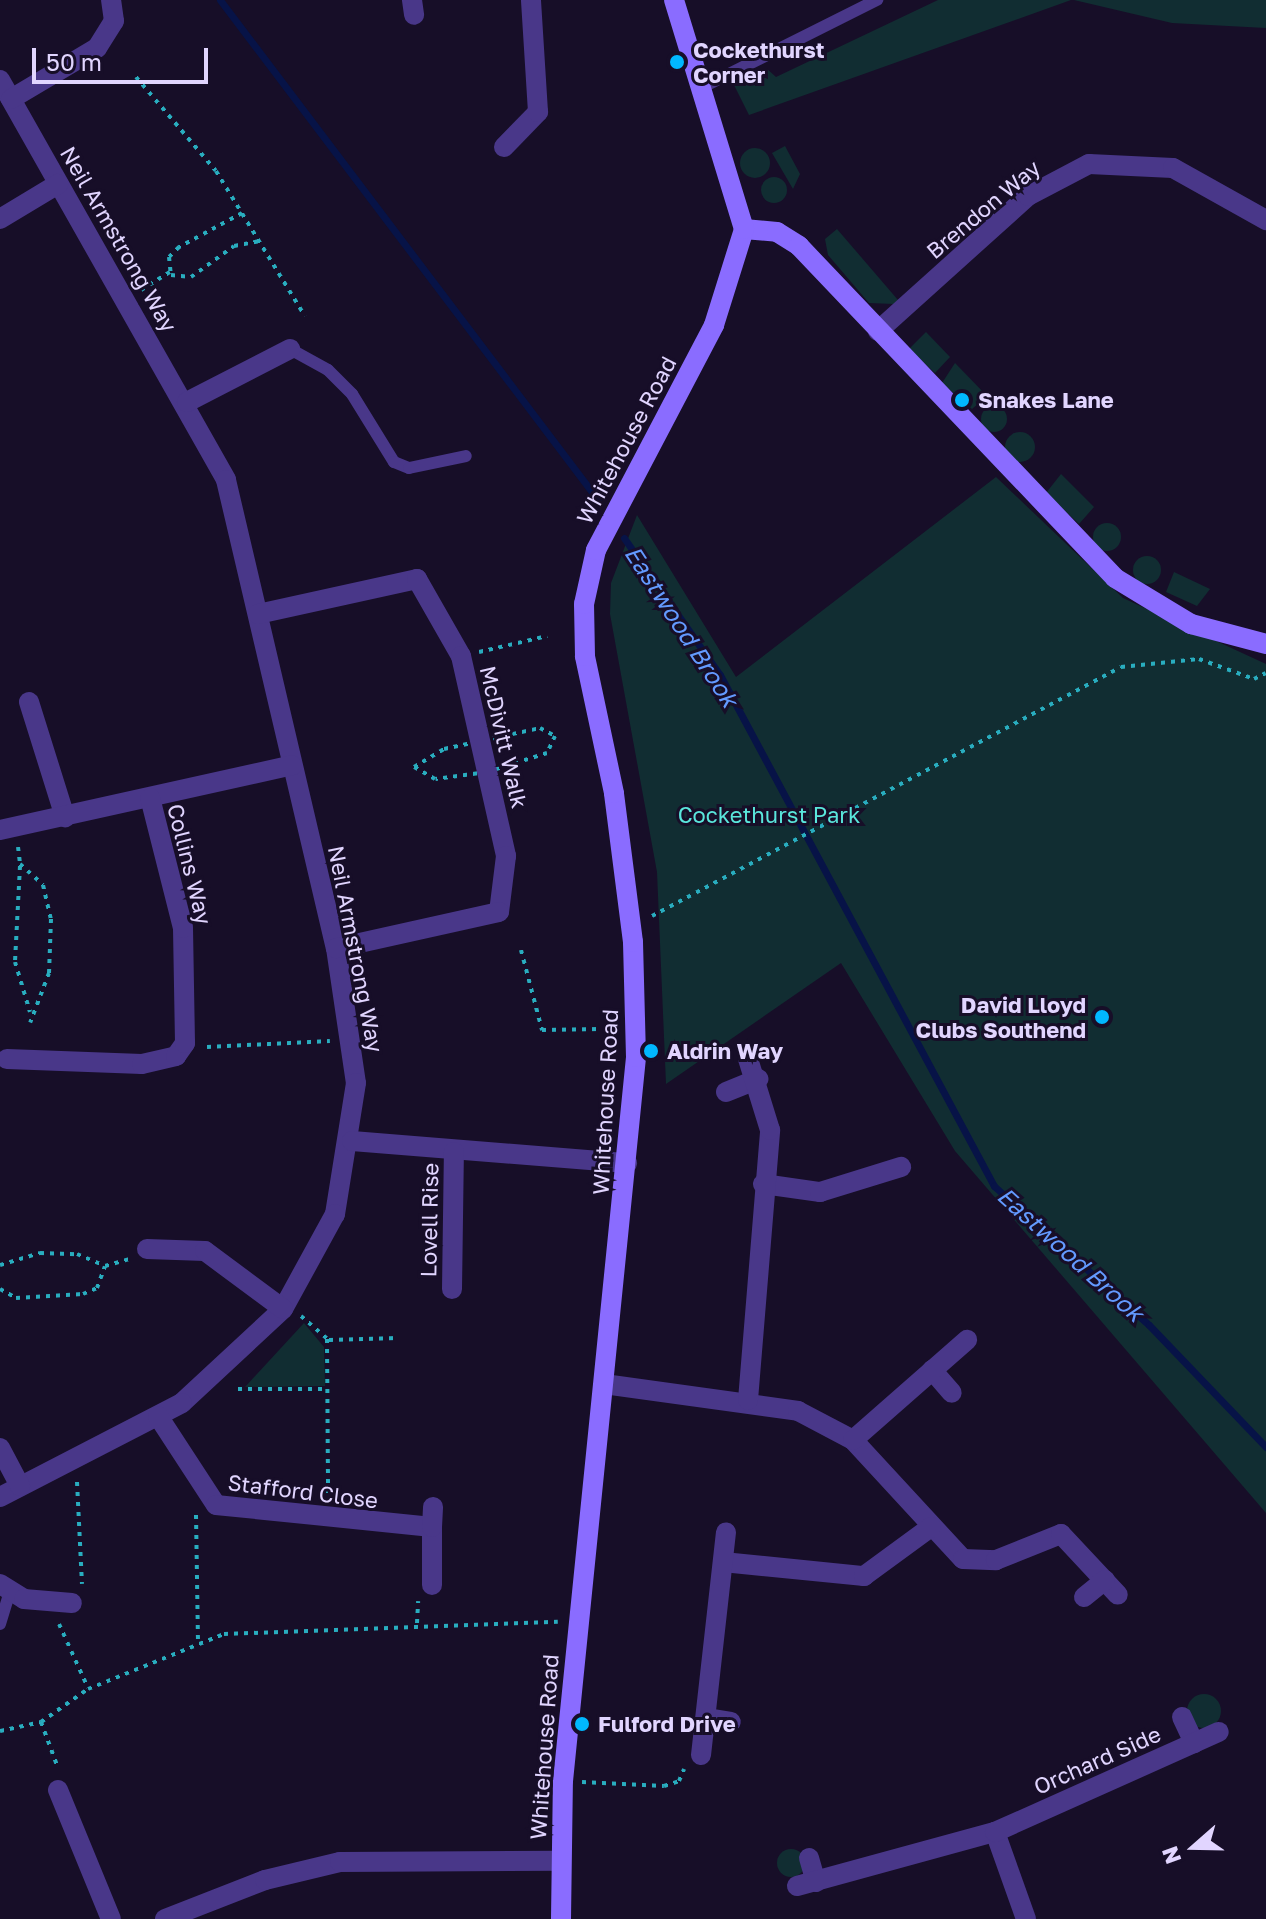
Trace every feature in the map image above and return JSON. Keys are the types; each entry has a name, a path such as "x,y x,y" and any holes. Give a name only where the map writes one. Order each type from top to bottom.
{"street":[{"path":"11,99 97,48 114,21 111,0"},
{"path":"504,147 538,112 531,0"},
{"path":"674,0 744,229 777,232 799,246 1115,578 1191,624 1266,644"},
{"name":"Neil Armstrong Way","path":"0,80 187,402 226,480 336,948 353,1040 352,1141 335,1214 286,1306 222,1371 158,1416 0,1497"},
{"name":"Brendon Way","path":"878,331 1028,196 1089,164 1173,168 1266,220"},
{"path":"0,219 58,184"},
{"name":"Whitehouse Road","path":"561,1919 563,1781 636,1057 633,942 614,793 585,656 584,604 596,550 714,325 744,229"},
{"path":"187,402 290,349"},
{"name":"McDivitt Walk","path":"258,614 417,579 461,656 506,856 499,912 336,948"},
{"path":"29,702 65,817"},
{"name":"Collins Way","path":"8,829 292,765"},
{"name":"Collins Way","path":"150,798 183,928 185,1043"},
{"path":"7,1059 142,1064 176,1056 185,1043"},
{"path":"748,1059 770,1115 748,1400"},
{"path":"726,1092 758,1079"},
{"path":"352,1141 454,1152 627,1163"},
{"name":"Lovell Rise","path":"452,1289 454,1152"},
{"path":"763,1184 820,1192 901,1167"},
{"path":"147,1249 205,1251 286,1306"},
{"path":"853,1440 967,1340"},
{"path":"932,1370 952,1393"},
{"path":"604,1384 748,1400 798,1411 853,1440 963,1559 980,1563 1061,1534 1111,1588 1084,1597"},
{"name":"Stafford Close","path":"158,1416 216,1505 329,1517 433,1517 425,1592"},
{"path":"0,1448 20,1486"},
{"path":"723,1562 864,1576 931,1527"},
{"path":"701,1755 726,1532"},
{"path":"4,1589 78,1595"},
{"path":"1182,1717 1194,1743"},
{"path":"706,1718 731,1722"},
{"name":"Orchard Side","path":"809,1858 806,1884 995,1832 1219,1732"},
{"path":"58,1790 111,1919"},
{"path":"995,1832 1026,1919"},
{"path":"165,1919 265,1880 340,1862 560,1861"}],"lane":[{"path":"703,87 877,0"},
{"path":"290,349 328,370 352,394 394,462 409,468 466,456"},
{"path":"0,1624 4,1589"}],"path":[{"path":"136,77 196,144 305,316"},
{"path":"170,272 169,257 179,247 242,213"},
{"path":"126,299 170,272 191,277 234,246 260,241"},
{"path":"461,656 547,636"},
{"path":"649,918 1121,667 1199,659 1254,679 1266,673"},
{"path":"8,829 20,864 14,936 30,1023"},
{"path":"20,864 36,873 51,919 49,973 30,1012"},
{"path":"521,950 542,1030 601,1029"},
{"path":"185,1043 353,1040"},
{"path":"0,1265 40,1253 77,1254 105,1266 147,1249"},
{"path":"0,1289 16,1298 83,1294 97,1288 105,1266"},
{"path":"286,1306 327,1339 398,1338"},
{"path":"327,1339 329,1517"},
{"path":"238,1389 327,1389"},
{"path":"77,1482 78,1595"},
{"path":"196,1500 198,1641"},
{"path":"417,1623 425,1592"},
{"path":"58,1621 88,1689"},
{"path":"0,1731 41,1722 88,1689 198,1641 279,1627 578,1623"},
{"path":"41,1722 58,1762 58,1790"},
{"path":"563,1781 664,1786 679,1781 685,1756 701,1755"}],"green space":[{"path":"938,0 1071,0 749,115 734,85 766,68 776,77"},
{"path":"1074,0 1266,0 1266,28 1172,23"},
{"path":"785,146 800,174 793,189 772,153"},
{"path":"755,148 761,149 769,157 769,169 761,177 755,178 749,177 741,169 740,163 741,157 749,149"},
{"path":"774,177 783,181 787,190 783,199 774,203 765,199 761,190 765,181"},
{"path":"837,229 898,300 894,304 869,303 828,255 825,239"},
{"path":"926,332 950,357 935,373 909,349"},
{"path":"955,363 987,396 972,409 942,383"},
{"path":"994,406 1003,410 1007,419 1003,428 994,432 985,428 981,419 985,410"},
{"path":"1020,432 1031,436 1035,447 1031,458 1020,462 1009,458 1005,447 1009,436"},
{"path":"1061,474 1094,507 1079,524 1046,493"},
{"name":"Cockethurst Park","path":"996,477 1123,598 1266,664 1266,1513 955,1151 841,963 666,1084 657,872 610,614 611,583 637,515 736,677"},
{"path":"1107,523 1117,527 1121,537 1117,547 1107,551 1097,547 1093,537 1097,527"},
{"path":"1147,556 1157,560 1161,570 1157,580 1147,584 1137,580 1133,570 1137,560"},
{"path":"1174,572 1210,589 1197,606 1166,592"},
{"path":"304,1323 324,1347 325,1386 245,1387"},
{"path":"1204,1694 1216,1699 1221,1711 1216,1723 1204,1728 1192,1723 1187,1711 1192,1699"},
{"path":"791,1849 801,1853 805,1863 801,1873 791,1877 781,1873 777,1863 781,1853"}],"waterway":[{"name":"Eastwood Brook","path":"220,0 598,500"},
{"name":"Eastwood Brook","path":"624,538 720,675 994,1186 1149,1325 1266,1447"}],"place":[{"name":"Cockethurst Corner","path":"677,62"},
{"name":"Snakes Lane","path":"962,400"},
{"name":"David Lloyd Clubs Southend","path":"1102,1017"},
{"name":"Aldrin Way","path":"651,1051"},
{"name":"Fulford Drive","path":"582,1724"}]}
